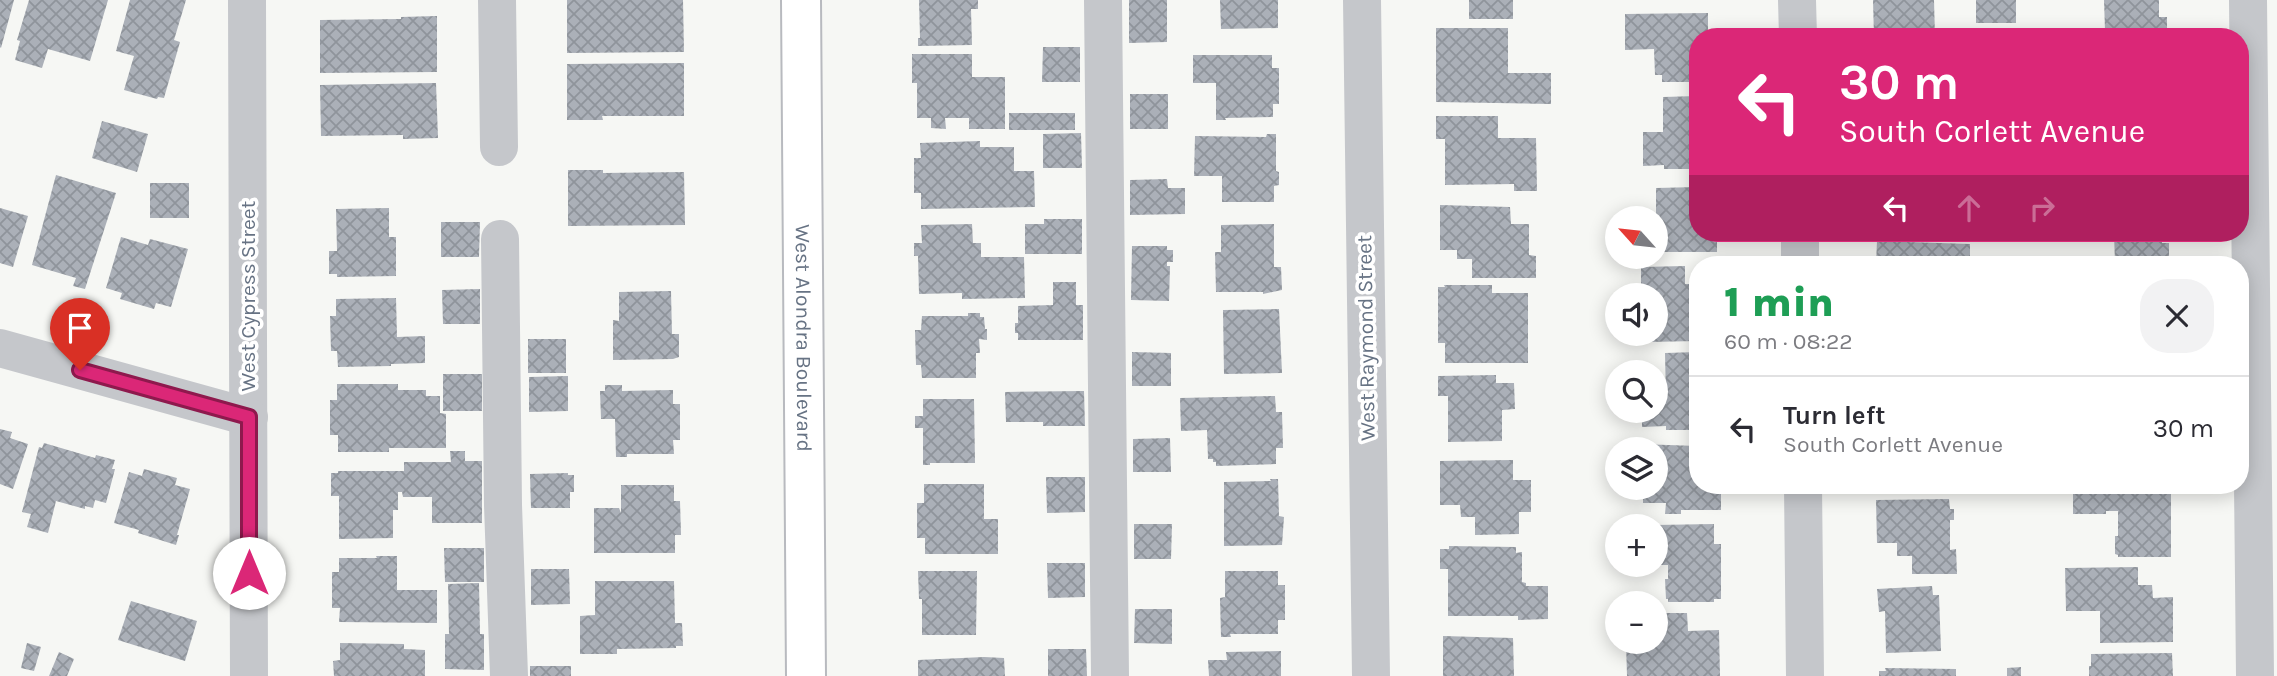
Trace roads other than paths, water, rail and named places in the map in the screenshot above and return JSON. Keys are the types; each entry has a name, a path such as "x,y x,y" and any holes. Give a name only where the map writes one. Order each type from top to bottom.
{"main road":[{"name":"West Alondra Boulevard","path":"801,0 806,676"}],"street":[{"name":"West Cypress Street","path":"247,0 249,676"},
{"path":"497,0 499,148"},
{"path":"1103,0 1110,676"},
{"name":"West Raymond Street","path":"1362,0 1371,676"},
{"path":"1797,0 1798,28"},
{"path":"2249,0 2255,676"},
{"path":"500,239 503,505 509,676"},
{"path":"0,348 249,417"},
{"path":"1802,494 1805,676"}]}
